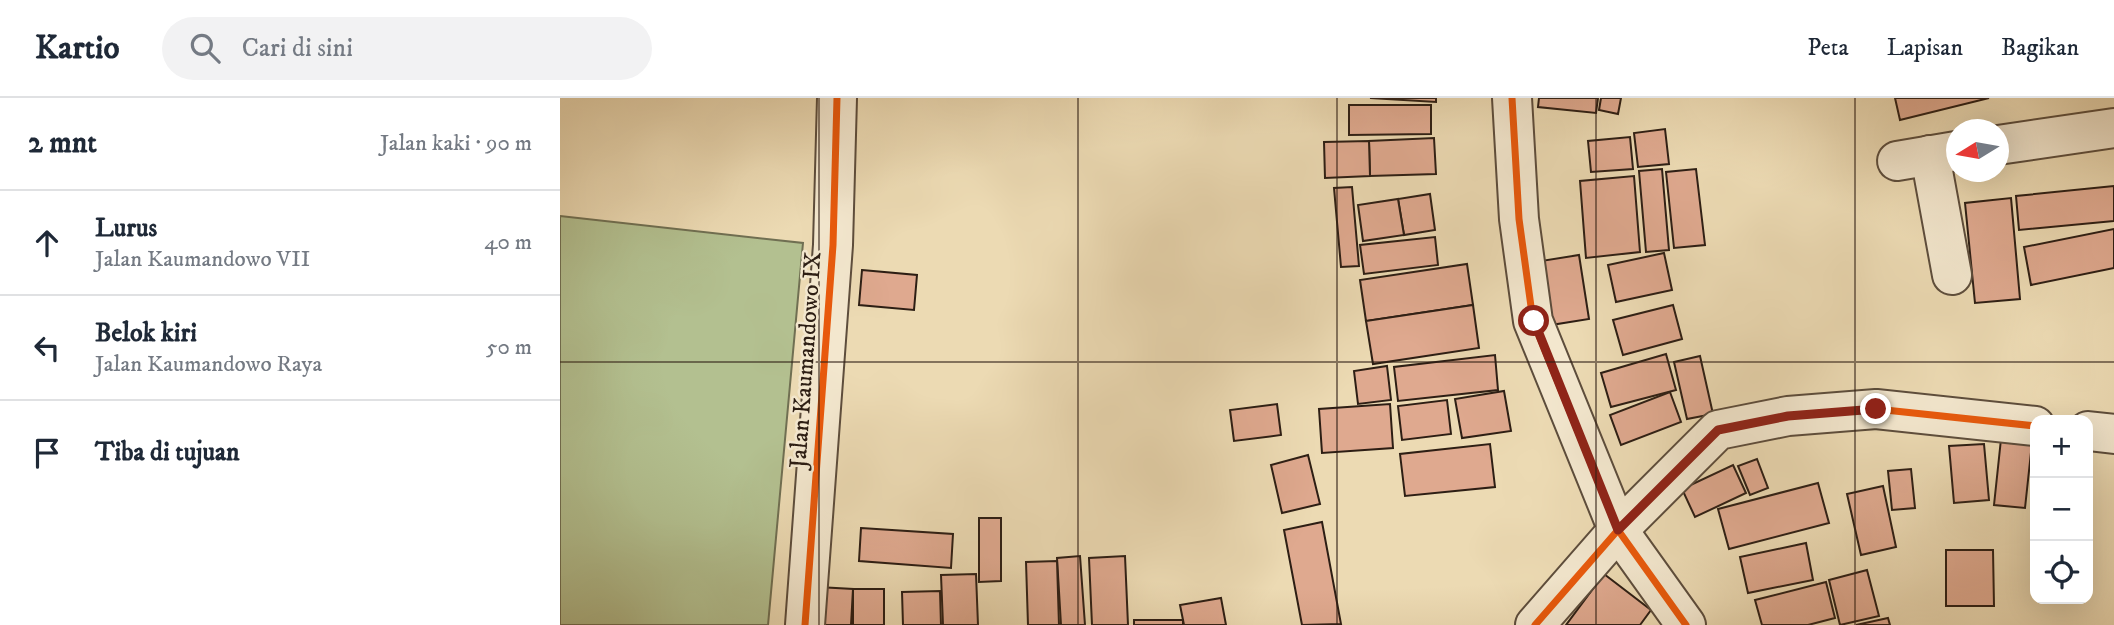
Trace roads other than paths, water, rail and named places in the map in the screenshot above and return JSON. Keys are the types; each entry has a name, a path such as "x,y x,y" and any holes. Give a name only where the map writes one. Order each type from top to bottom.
{"street":[{"name":"Jalan Kaumandowo IX","path":"805,625 833,245 837,98"},
{"path":"1512,98 1519,219 1534,321 1618,530 1686,625"},
{"path":"2009,143 2114,128"},
{"path":"1928,156 1952,275"},
{"path":"1535,625 1618,530 1718,430 1788,416 1876,409 2030,425"},
{"path":"2093,432 2114,434"}]}
